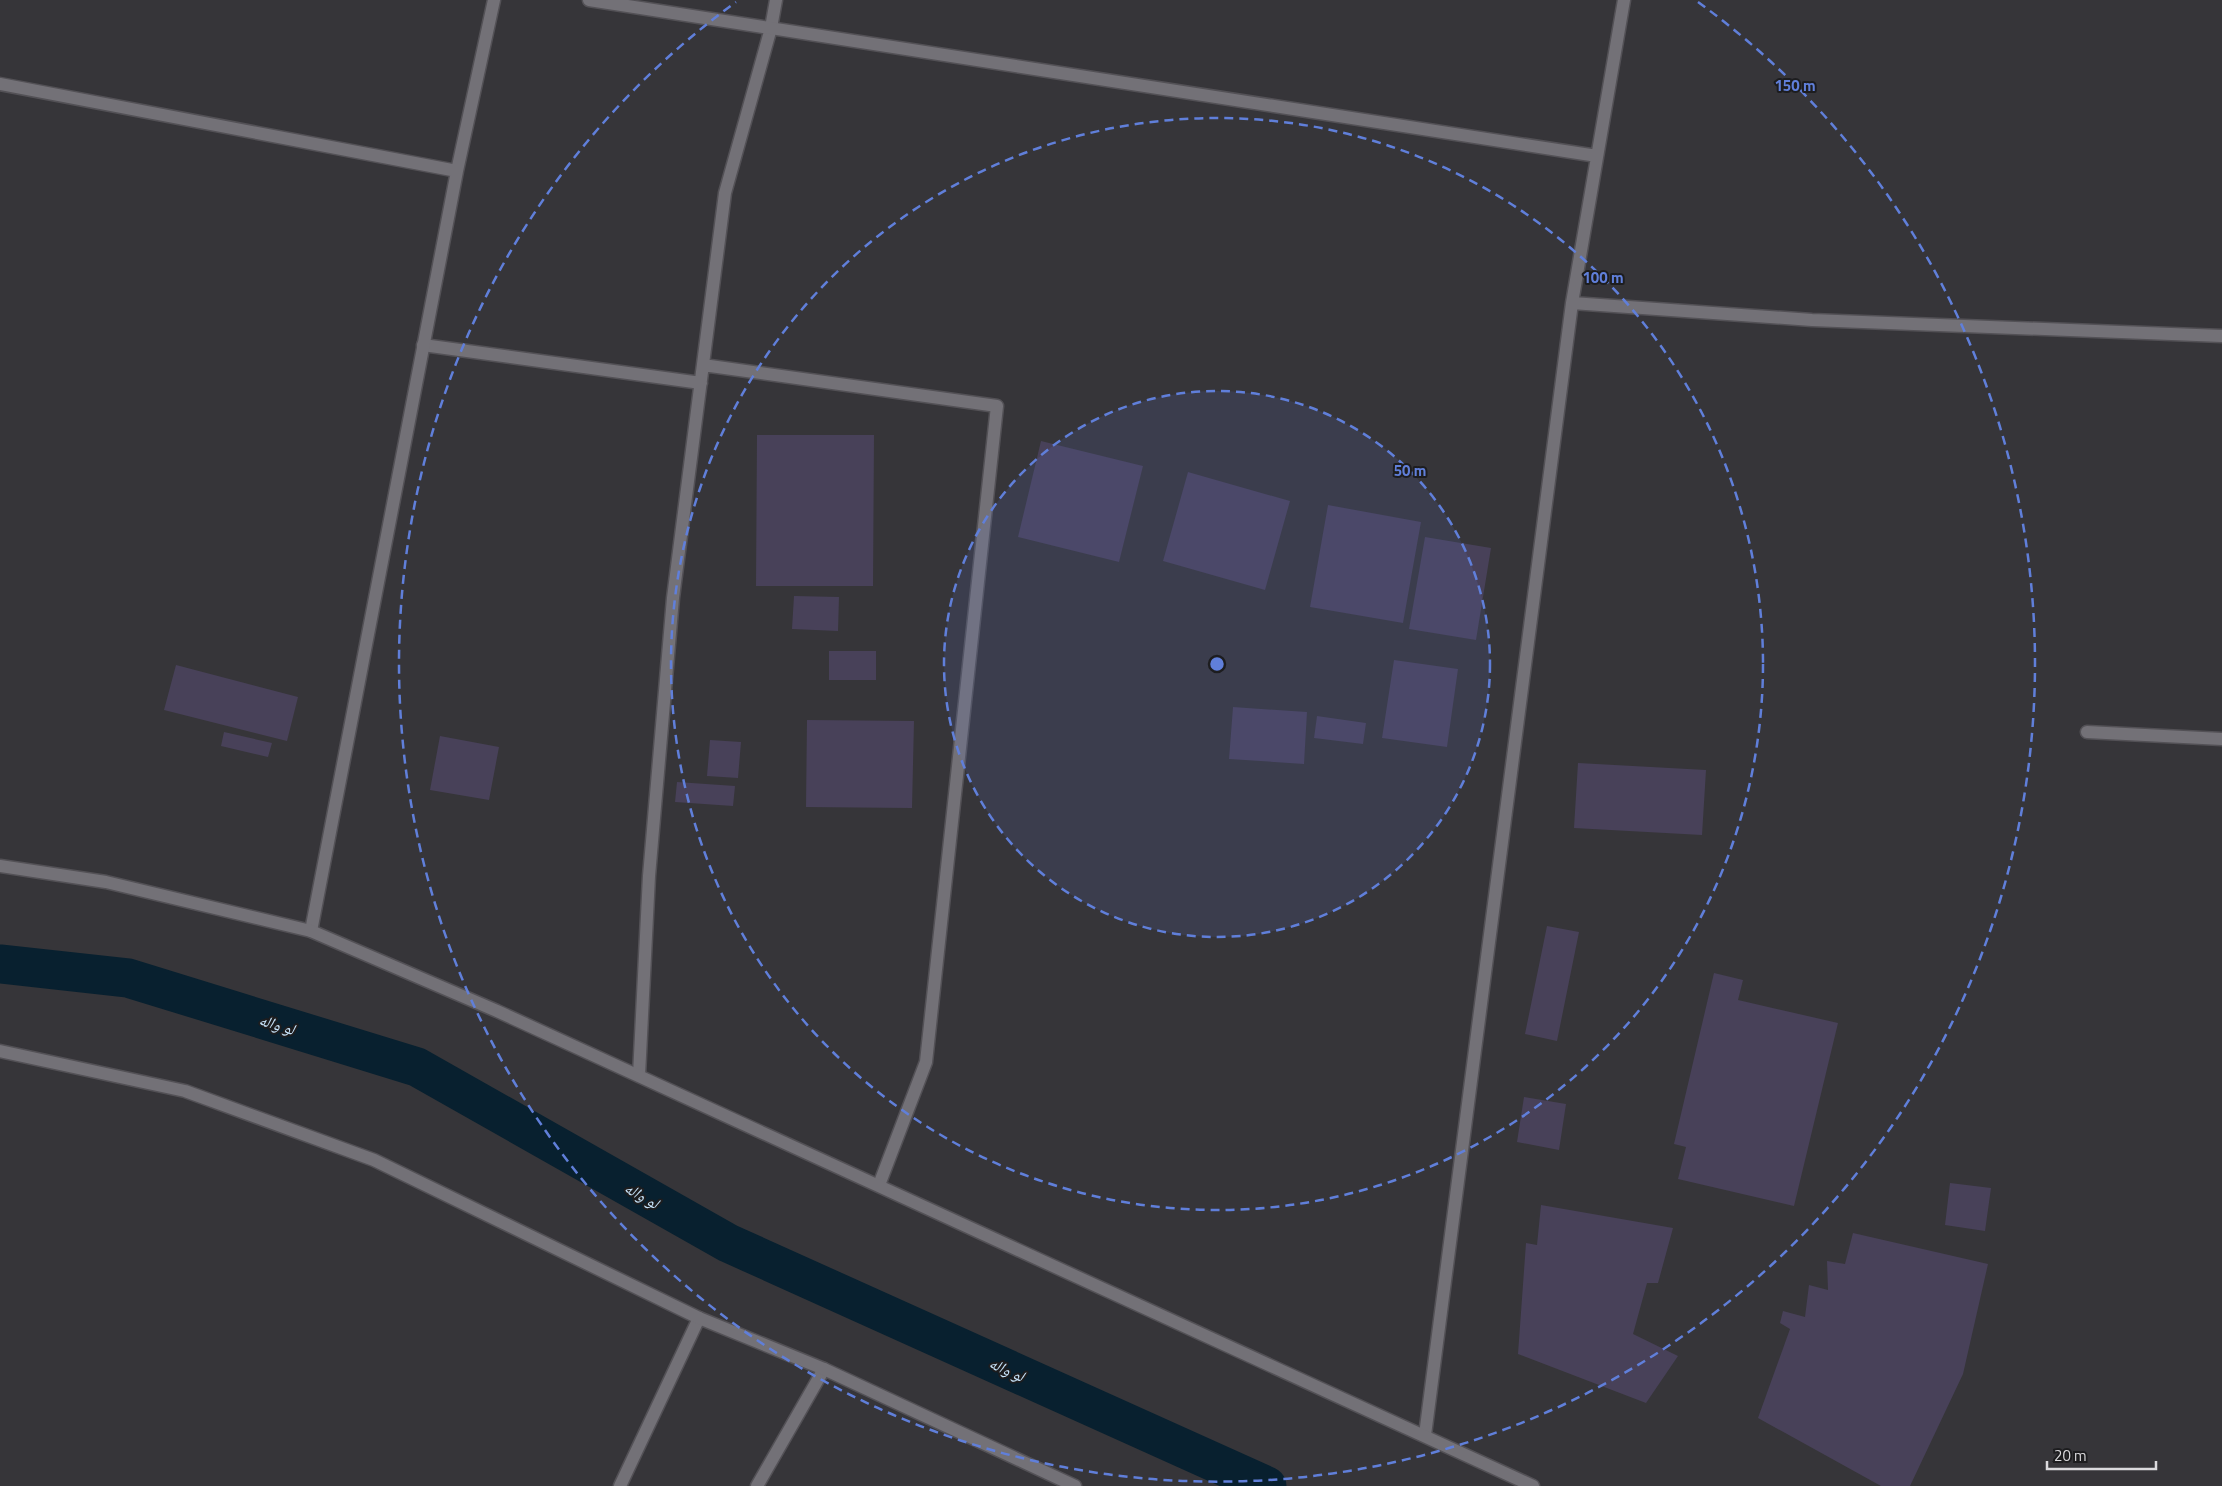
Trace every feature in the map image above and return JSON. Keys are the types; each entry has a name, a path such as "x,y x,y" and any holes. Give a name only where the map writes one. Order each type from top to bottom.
{"street":[{"path":"311,931 457,171 494,0"},
{"path":"589,0 1597,156"},
{"path":"639,1075 649,876 655,806 674,598 703,365 725,193 771,28 776,0"},
{"path":"1425,1435 1572,303 1624,0"},
{"path":"0,84 457,171"},
{"path":"1572,303 1812,320 2222,336"},
{"path":"424,344 701,383"},
{"path":"703,365 997,406 926,1062 879,1185"},
{"path":"2087,732 2222,739"},
{"path":"0,866 106,882 311,931 497,1010 1533,1486"},
{"path":"0,1051 185,1091 374,1160 699,1318 824,1369 1075,1486"},
{"path":"620,1486 635,1450 699,1318"},
{"path":"757,1486 824,1369"}],"building":[{"path":"757,435 874,435 873,586 756,586"},
{"path":"1041,441 1143,466 1119,562 1018,537"},
{"path":"1188,472 1290,501 1265,590 1163,561"},
{"path":"1328,505 1421,522 1403,623 1310,607"},
{"path":"1425,537 1491,548 1476,640 1409,629"},
{"path":"794,596 839,597 838,631 792,629"},
{"path":"829,651 876,651 876,680 829,680"},
{"path":"1394,660 1458,669 1447,747 1382,738"},
{"path":"176,665 298,697 287,741 164,710"},
{"path":"1233,707 1307,712 1304,764 1229,759"},
{"path":"1317,716 1366,723 1363,744 1314,738"},
{"path":"807,720 914,721 912,808 806,807"},
{"path":"224,732 272,743 268,757 221,746"},
{"path":"440,736 499,747 489,800 430,790"},
{"path":"710,740 741,742 738,778 707,776"},
{"path":"1578,763 1706,770 1702,835 1574,828"},
{"path":"677,782 735,786 733,806 675,802"},
{"path":"1547,926 1579,932 1557,1041 1525,1034"},
{"path":"1714,973 1743,980 1738,1000 1838,1023 1794,1206 1678,1179 1686,1147 1674,1144"},
{"path":"1524,1097 1566,1104 1559,1150 1517,1142"},
{"path":"1950,1183 1991,1188 1985,1231 1945,1225"},
{"path":"1541,1205 1673,1228 1658,1283 1647,1283 1633,1334 1678,1356 1646,1403 1518,1354 1526,1243 1537,1245"},
{"path":"1853,1233 1988,1264 1963,1374 1910,1486 1881,1486 1758,1418 1790,1329 1780,1323 1783,1311 1805,1317 1809,1285 1828,1290 1827,1261 1845,1264"}],"waterway":[{"name":"لو واله","path":"0,964 128,978 417,1067 728,1243 1267,1486"}]}
